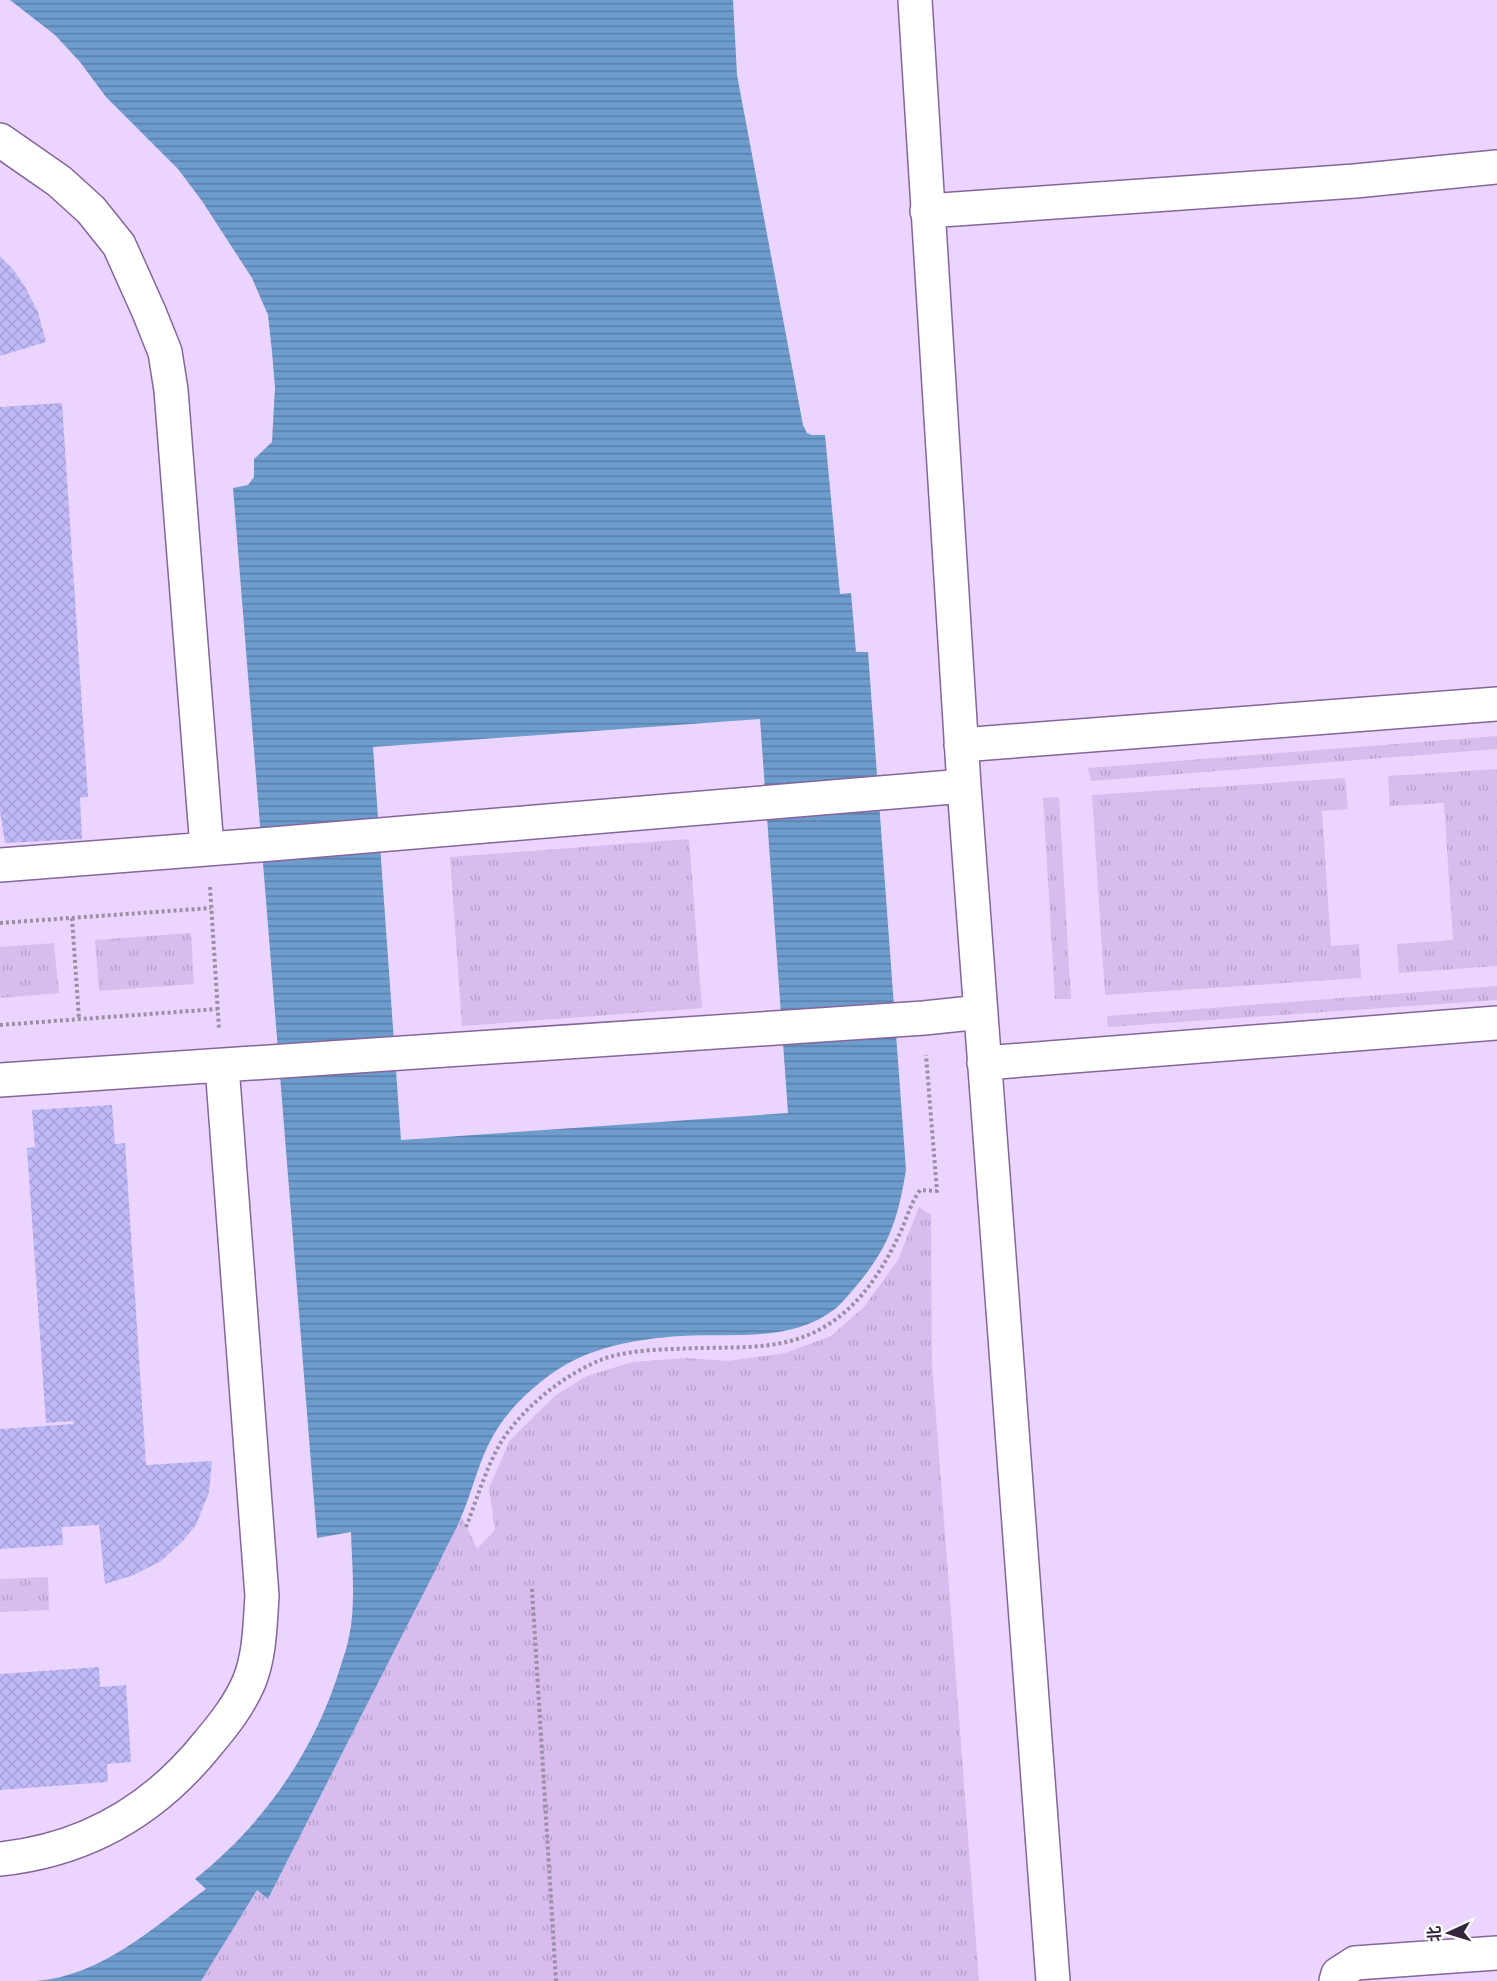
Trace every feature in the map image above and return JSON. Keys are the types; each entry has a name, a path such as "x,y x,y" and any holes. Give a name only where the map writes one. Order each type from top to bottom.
{"lane":[{"path":"915,0 964,786 1053,1981"},
{"path":"0,140 59,181 91,210 119,245 165,352 171,390 207,848"},
{"path":"927,211 1355,181 1497,167"},
{"path":"962,745 1497,704"},
{"path":"0,865 964,786"},
{"path":"0,1080 773,1029 981,1012"},
{"path":"984,1063 1497,1023"},
{"path":"0,1859 64,1847 100,1832 132,1814 164,1791 187,1770 235,1710 250,1679 259,1638 262,1596 222,1066"},
{"path":"1336,1981 1338,1974 1355,1963 1420,1970 1497,1953"}],"path":[{"path":"207,848 222,1066"},
{"path":"0,923 211,908"},
{"path":"72,918 79,1019"},
{"path":"0,1025 217,1009"},
{"path":"466,1527 501,1443 522,1413 579,1370 608,1358 636,1353 702,1348 756,1348 788,1341 829,1324 865,1292 883,1268 920,1190 937,1191 915,1019"},
{"path":"532,1589 556,1981"}],"shaded area":[{"path":"0,0 1497,0 1497,1981 0,1981"}],"green space":[{"path":"1497,736 1497,749 1091,781 1088,768"},
{"path":"1497,769 1497,966 1399,973 1397,944 1453,940 1444,803 1390,806 1388,776"},
{"path":"1345,778 1348,809 1322,811 1331,946 1359,944 1361,978 1105,995 1092,795"},
{"path":"1059,797 1071,999 1055,999 1043,798"},
{"path":"689,839 702,1008 462,1026 450,857"},
{"path":"191,933 194,984 99,991 95,940"},
{"path":"54,943 59,993 0,998 0,947"},
{"path":"1497,986 1497,1000 1108,1027 1107,1016"},
{"path":"919,1207 931,1215 932,1363 979,1981 201,1981 257,1889 269,1898 462,1517 477,1549 495,1530 489,1488 510,1440 556,1395 587,1376 632,1362 686,1358 728,1361 785,1353 831,1336 864,1307 898,1260"},
{"path":"48,1577 49,1610 0,1612 0,1579"}],"water":[{"path":"10,0 733,0 737,75 803,425 807,433 825,435 840,594 851,593 856,652 868,652 906,1170 895,1218 884,1245 868,1271 846,1297 835,1309 818,1320 780,1332 664,1337 613,1346 566,1365 526,1394 504,1418 488,1445 457,1527 268,1899 257,1890 201,1981 36,1981 83,1970 105,1959 127,1947 206,1889 195,1879 243,1835 284,1784 301,1757 329,1699 346,1649 351,1624 353,1585 351,1532 317,1538 233,488 248,485 254,477 254,459 272,442 275,387 268,315 252,278 202,201 178,169 106,97 80,62 55,35","holes":["760,719 788,1113 401,1140 373,747"]}],"building":[{"path":"0,256 24,285 38,312 46,342 0,356"},
{"path":"62,403 88,797 80,798 82,839 5,843 0,811 0,407"},
{"path":"112,1105 115,1144 125,1143 146,1465 212,1461 209,1492 196,1525 182,1542 161,1561 134,1575 105,1584 99,1525 62,1527 63,1545 0,1549 0,1429 73,1424 73,1421 46,1423 27,1148 35,1147 32,1110"},
{"path":"99,1667 100,1687 126,1685 131,1762 107,1764 108,1782 0,1790 0,1674"}]}
